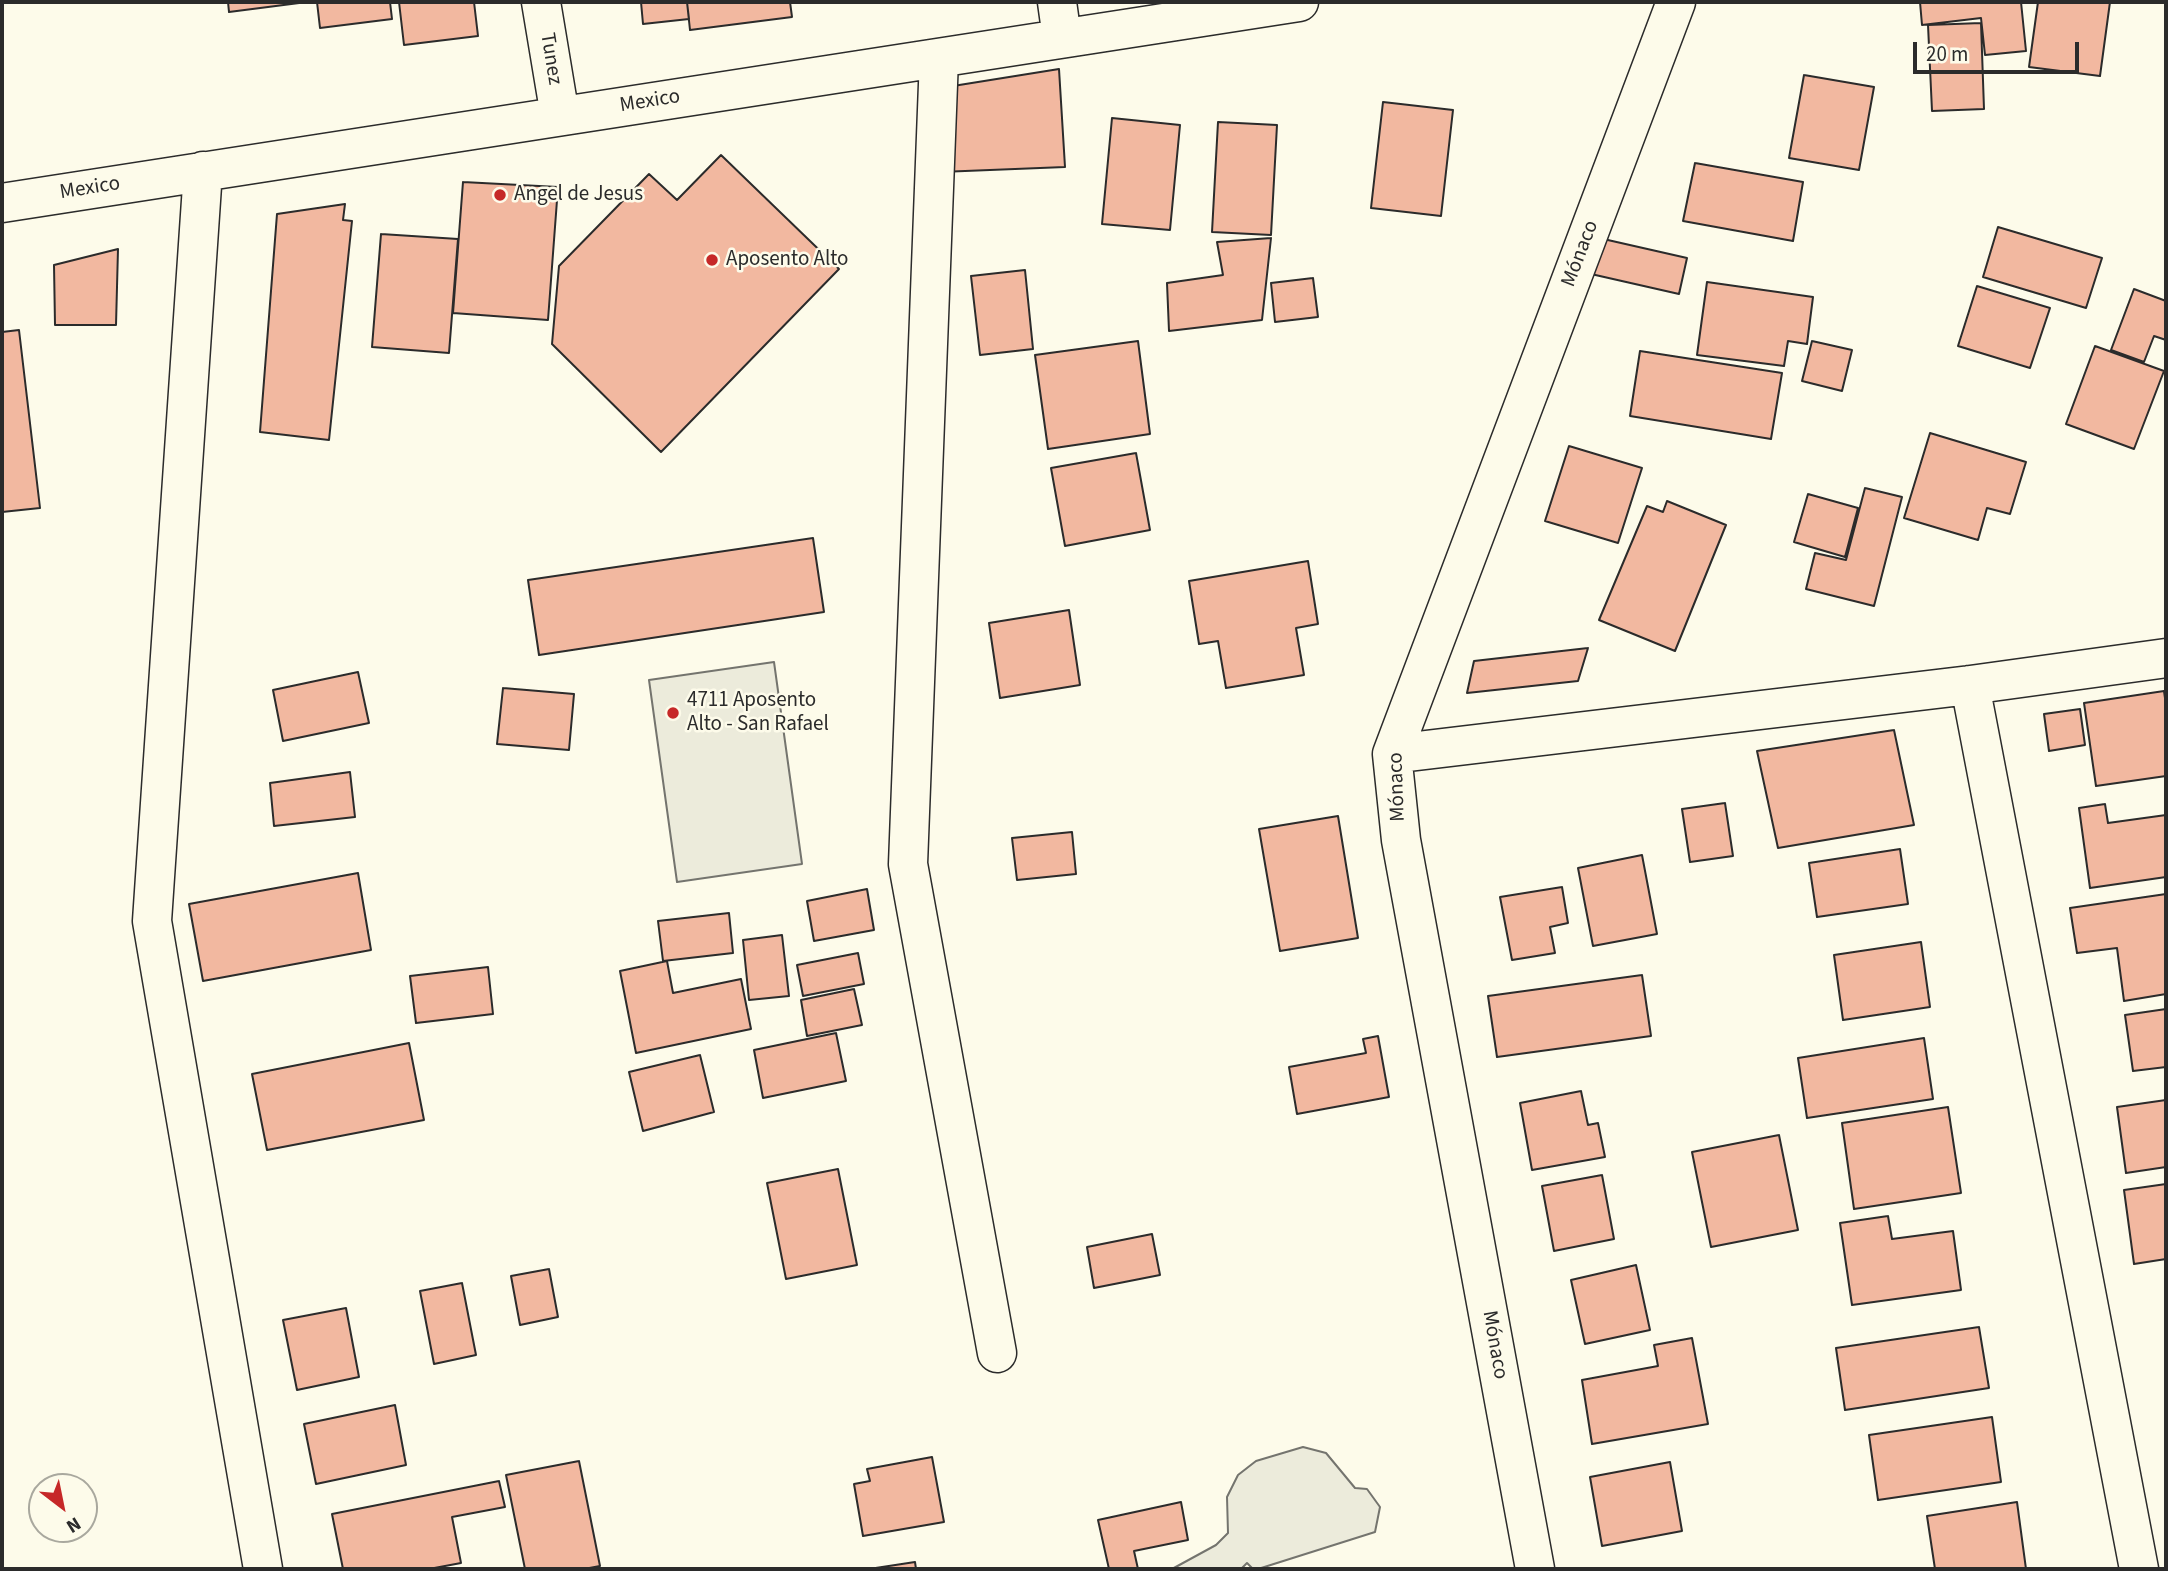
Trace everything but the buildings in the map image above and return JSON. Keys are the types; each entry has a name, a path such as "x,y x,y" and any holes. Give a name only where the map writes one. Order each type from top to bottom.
{"street":[{"name":"Tunez","path":"541,2 560,116"},
{"name":"Mexico","path":"2,203 939,58 1060,20 1298,2"},
{"name":"Mónaco","path":"1535,1569 1401,840 1392,754 1676,2"},
{"path":"939,58 908,864 997,1353"},
{"path":"203,171 152,921 262,1569"},
{"path":"1392,754 1970,685 2166,658"},
{"path":"1970,685 2139,1569"}],"shaded area":[{"path":"774,662 802,864 677,882 649,680"},
{"path":"1303,1447 1326,1453 1355,1488 1367,1489 1380,1507 1375,1532 1258,1569 1253,1569 1247,1563 1241,1569 1172,1569 1216,1545 1228,1533 1227,1497 1238,1475 1256,1461"}],"place":[{"name":"Angel de Jesus","path":"500,195"},
{"name":"Aposento Alto","path":"712,260"},
{"name":"4711 Aposento Alto - San Rafael","path":"673,713"}]}
